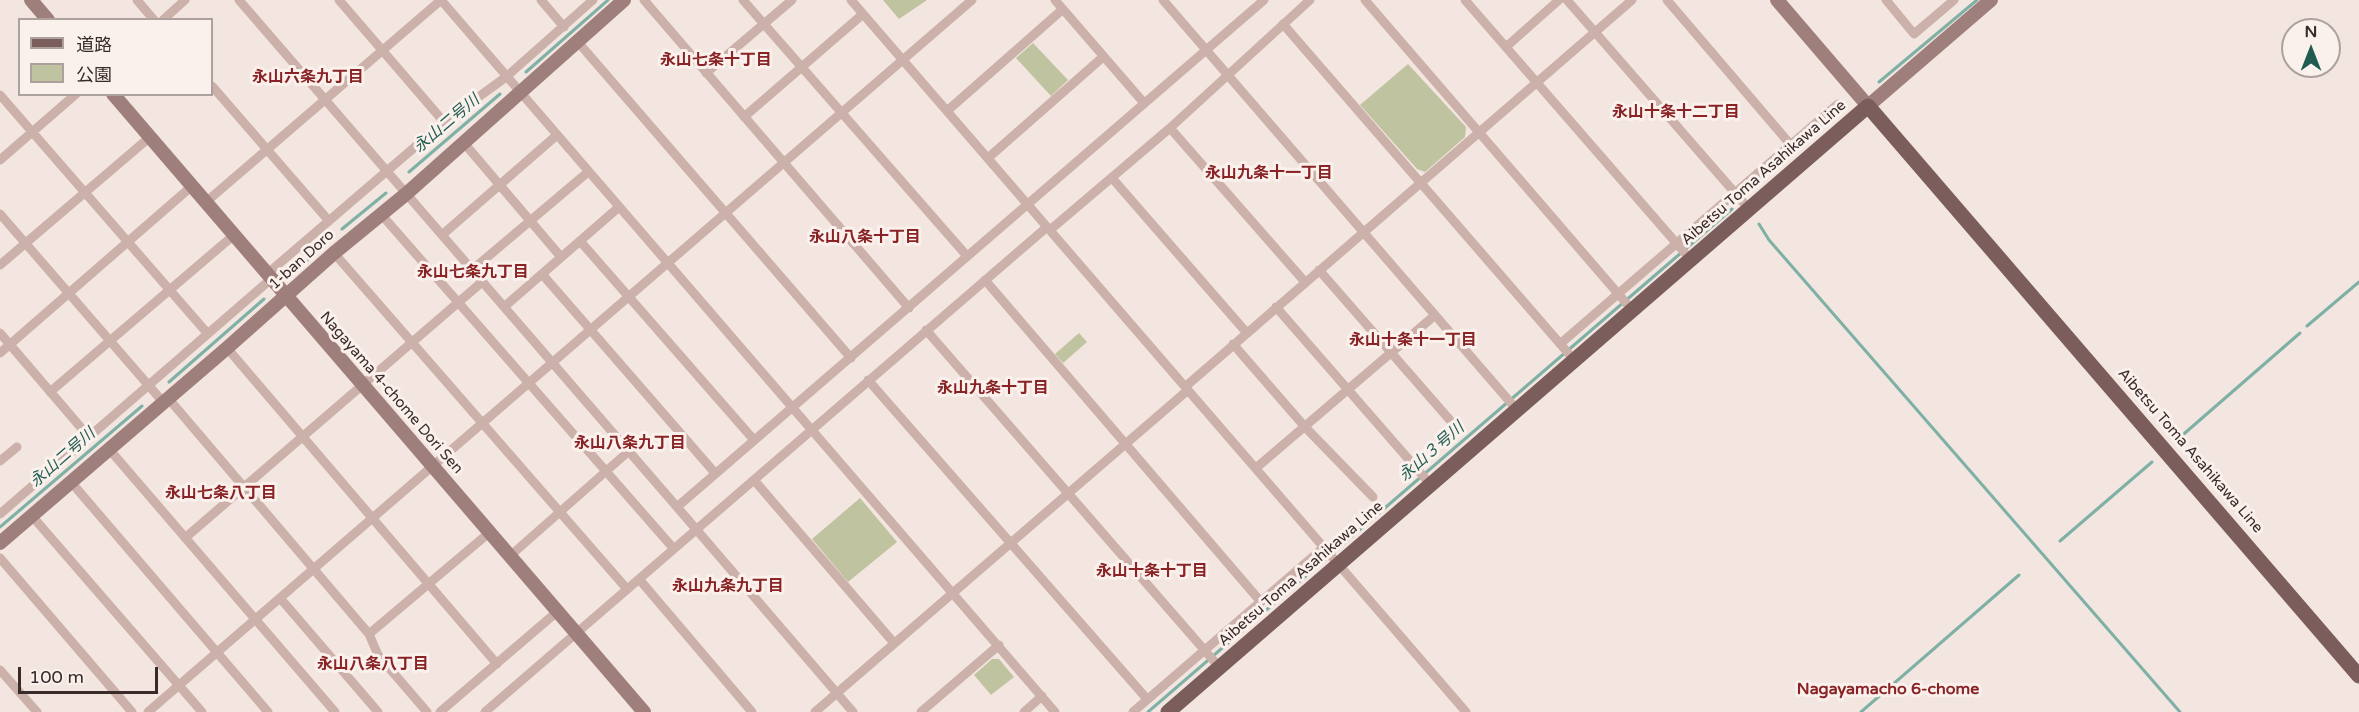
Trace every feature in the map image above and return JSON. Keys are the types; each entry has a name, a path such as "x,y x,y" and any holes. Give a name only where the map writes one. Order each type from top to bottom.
{"main road":[{"name":"Aibetsu Toma Asahikawa Line","path":"1168,712 1212,659 1339,565 1425,478 1512,404 1567,352 1683,252 1749,209 1868,106 2359,676"}],"street":[{"path":"31,0 46,18"},
{"path":"137,0 152,18"},
{"path":"165,18 185,0"},
{"path":"239,0 854,712"},
{"path":"339,0 444,122"},
{"path":"206,202 441,0 1055,712"},
{"path":"541,0 564,27"},
{"path":"0,514 208,334 329,221 444,122 506,77 593,0"},
{"name":"1-ban Doro","path":"0,543 380,213 406,194 464,144 624,0"},
{"path":"644,0 909,308"},
{"path":"743,0 967,256"},
{"path":"706,73 792,0"},
{"path":"851,0 1466,712"},
{"path":"148,712 972,0"},
{"path":"1054,0 1144,104"},
{"path":"1163,0 1512,404"},
{"path":"677,507 1264,0"},
{"path":"485,712 926,330 1170,128 1310,0"},
{"path":"1365,0 1625,302"},
{"path":"1506,47 1559,0"},
{"path":"1567,0 1749,209"},
{"path":"815,712 1126,444 1246,332 1632,0"},
{"path":"1667,0 1790,144"},
{"path":"1777,0 1868,106 1991,0"},
{"path":"1886,0 1914,34 1954,0"},
{"path":"1468,1 1683,252"},
{"path":"947,111 1063,9"},
{"path":"744,117 863,14"},
{"path":"1283,24 1567,352 1683,252 1736,194 1838,104"},
{"path":"577,41 851,358"},
{"path":"988,158 1103,57"},
{"path":"213,87 329,221"},
{"path":"0,94 208,334"},
{"path":"0,160 74,96"},
{"name":"Nagayama 4-chome Dori Sen","path":"114,96 644,712"},
{"path":"1170,128 1305,282"},
{"path":"442,235 557,135"},
{"path":"0,265 150,137"},
{"path":"464,144 561,257"},
{"path":"472,270 588,172"},
{"path":"1112,178 1246,332"},
{"path":"0,353 192,186"},
{"path":"504,307 619,207"},
{"path":"380,213 674,549"},
{"path":"0,214 148,385 166,400 369,634 378,655 427,712"},
{"path":"50,392 234,235"},
{"path":"580,242 754,440"},
{"path":"334,253 627,589"},
{"path":"1319,270 1456,427"},
{"path":"542,274 715,473"},
{"path":"985,280 1260,602"},
{"path":"185,538 482,282"},
{"path":"1276,307 1425,478"},
{"path":"1256,468 1434,316"},
{"path":"926,330 1212,659"},
{"path":"0,333 89,437"},
{"path":"1233,344 1305,427 1373,497"},
{"path":"227,348 497,664"},
{"path":"868,380 1148,699"},
{"path":"0,461 17,447"},
{"path":"109,449 334,712"},
{"path":"510,556 628,451"},
{"path":"753,480 894,643"},
{"path":"71,482 268,712"},
{"path":"32,516 202,712"},
{"path":"369,634 490,532"},
{"path":"1133,712 1148,699 1212,659 1260,602 1323,548"},
{"path":"0,558 132,712"},
{"path":"639,579 752,712"},
{"path":"280,598 378,712"},
{"path":"440,712 558,611"},
{"path":"921,712 999,645"},
{"path":"0,670 36,712"},
{"path":"1024,712 1042,696"}],"green space":[{"path":"883,0 927,0 899,19"},
{"path":"1033,43 1068,80 1051,96 1016,58"},
{"path":"1408,64 1466,127 1465,137 1425,172 1417,169 1360,105"},
{"path":"1079,333 1087,342 1063,363 1055,354"},
{"path":"860,498 897,542 848,582 812,539"},
{"path":"992,659 999,659 1014,677 991,695 974,675"}],"waterway":[{"name":"永山二号川","path":"526,72 608,0"},
{"name":"永山３号川","path":"1879,82 1977,0"},
{"name":"永山二号川","path":"409,172 500,94"},
{"name":"永山３号川","path":"1760,179 1838,110"},
{"name":"永山二号川","path":"342,229 386,193"},
{"name":"永山３号川","path":"1148,712 1732,209"},
{"path":"1759,224 1769,240 2180,712"},
{"name":"永山二号川","path":"289,276 305,263 324,242"},
{"path":"2307,326 2359,282"},
{"name":"永山二号川","path":"169,382 264,299"},
{"path":"2178,439 2300,333"},
{"name":"永山二号川","path":"0,527 142,406"},
{"path":"2060,541 2152,462"},
{"path":"1861,712 2019,575"}],"district":[{"name":"永山七条十丁目","path":"716,61"},
{"name":"永山六条九丁目","path":"308,78"},
{"name":"永山十条十二丁目","path":"1676,113"},
{"name":"永山九条十一丁目","path":"1269,174"},
{"name":"永山八条十丁目","path":"865,238"},
{"name":"永山七条九丁目","path":"473,273"},
{"name":"永山十条十一丁目","path":"1413,341"},
{"name":"永山九条十丁目","path":"993,389"},
{"name":"永山八条九丁目","path":"630,444"},
{"name":"永山七条八丁目","path":"221,494"},
{"name":"永山十条十丁目","path":"1152,572"},
{"name":"永山九条九丁目","path":"728,587"},
{"name":"永山八条八丁目","path":"373,665"},
{"name":"Nagayamacho 6-chome","path":"1888,690"}]}
